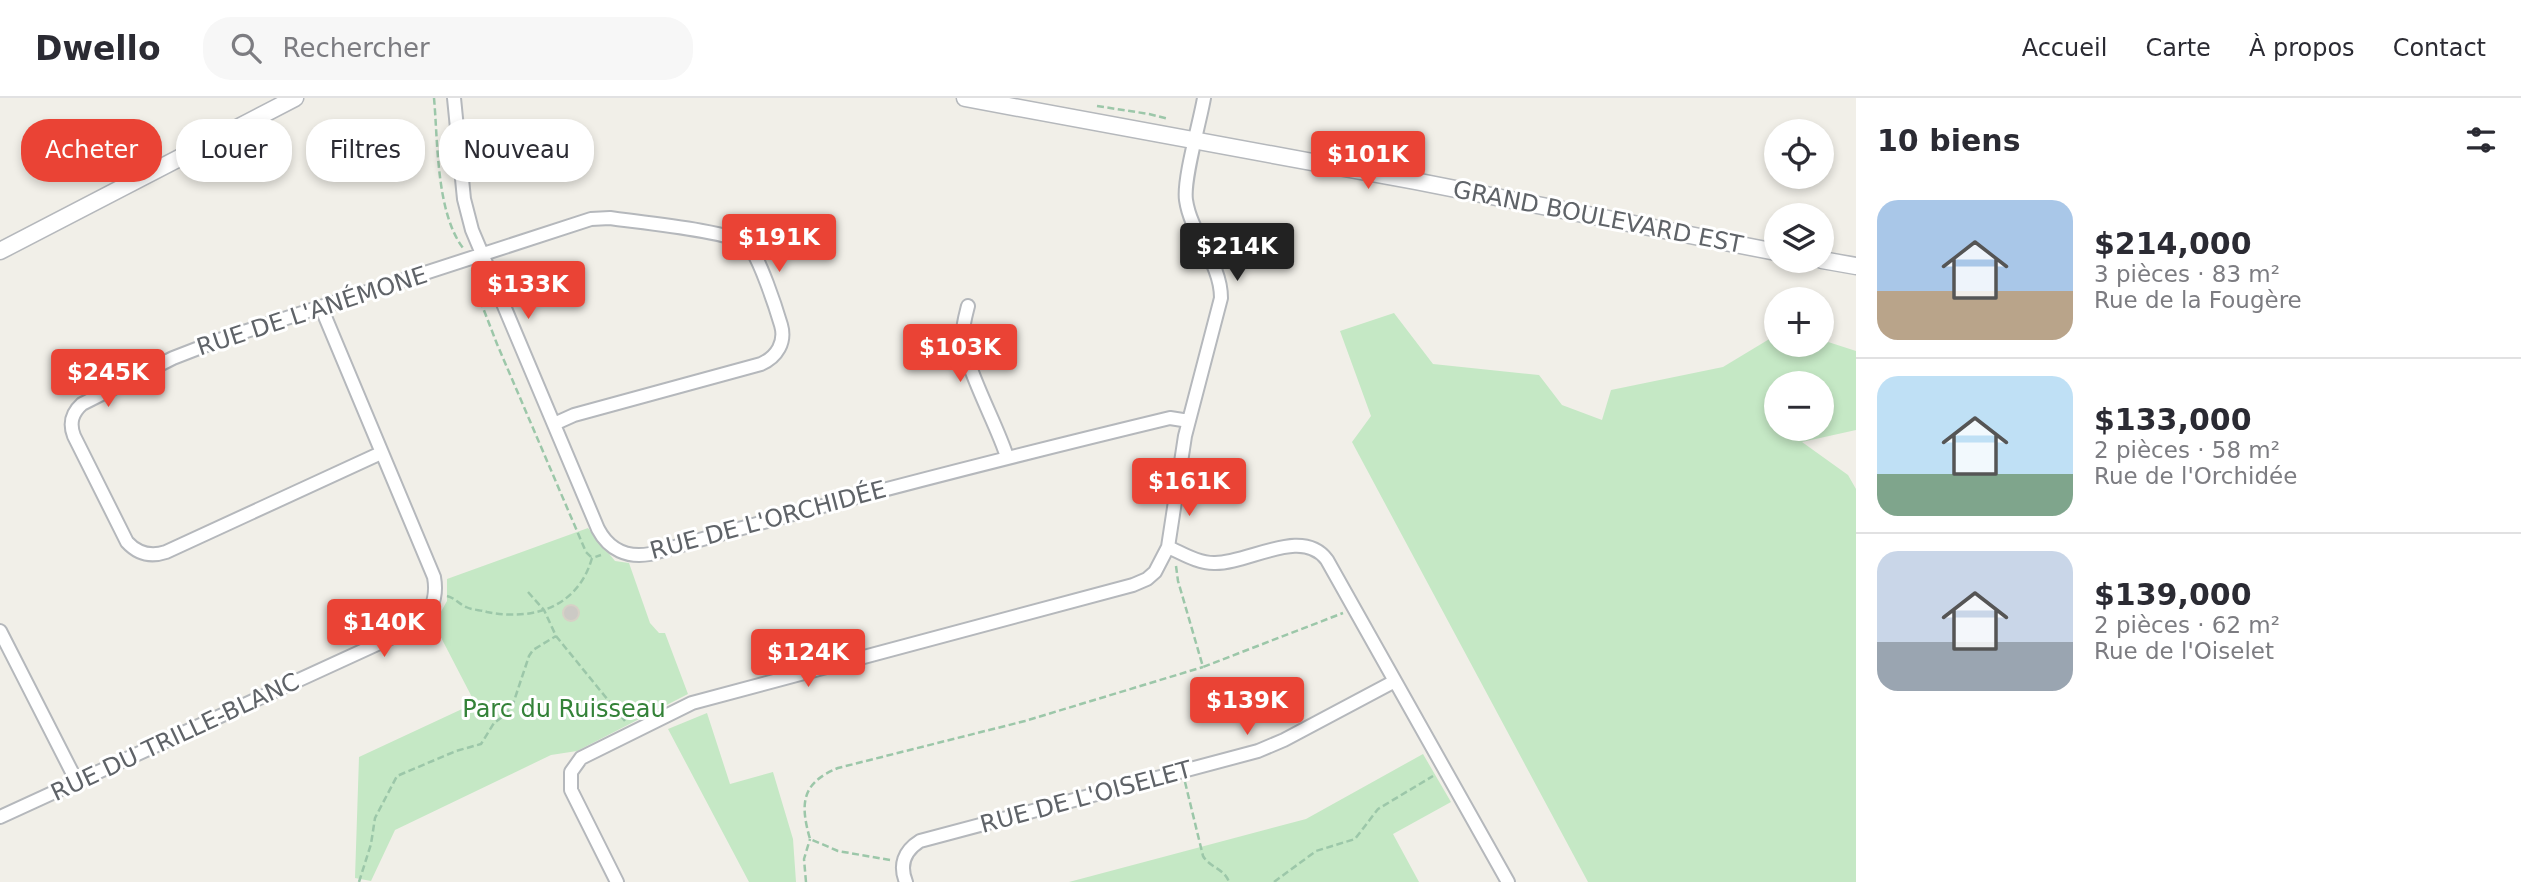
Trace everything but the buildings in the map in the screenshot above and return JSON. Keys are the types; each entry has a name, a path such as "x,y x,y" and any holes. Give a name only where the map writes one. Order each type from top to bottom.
{"street":[{"path":"0,251 295,98"},
{"name":"RUE DE L'ORCHIDÉE","path":"454,98 464,199 469,219 601,534 612,547 633,555 652,554 921,478 1170,418 1189,421"},
{"name":"GRAND BOULEVARD EST","path":"965,98 1764,250"},
{"path":"617,882 570,790 570,776 581,758 692,703 1140,583 1158,568 1168,547 1178,472 1189,421 1222,298 1219,279 1186,201 1204,98"},
{"name":"RUE DE L'ANÉMONE","path":"381,453 166,552 152,555 138,551 127,542 74,436 71,423 82,404 186,353 592,219 606,217 736,238 747,245 755,256 782,328 782,343 774,356 761,363 574,415 554,424"},
{"path":"1834,262 1856,266"},
{"path":"968,306 963,334 966,356 1007,457"},
{"name":"RUE DU TRILLE-BLANC","path":"0,817 410,629 424,619 434,600 434,577 321,307"},
{"path":"1168,547 1199,561 1215,563 1294,546 1308,546 1317,550 1327,560 1508,882"},
{"path":"0,631 77,782"},
{"name":"RUE DE L'OISELET","path":"903,863 912,846 925,839 1276,745 1395,681"},
{"path":"903,863 906,882"}],"path":[{"path":"433,98 443,193 451,223 462,246"},
{"path":"1094,106 1170,120"},
{"path":"472,272 497,344 586,552 592,558"},
{"path":"1168,547 1203,667"},
{"path":"445,595 466,607 502,615 526,615 561,602 576,590 586,575 592,558 605,552"},
{"path":"528,592 544,610 556,636 633,732"},
{"path":"806,882 804,859 810,839 806,822 806,799 813,782 826,773 1025,721 1203,667 1354,609"},
{"path":"359,882 371,844 375,818 397,776 456,751 481,744 494,723 506,715 513,704 528,656 556,636"},
{"path":"1273,882 1316,851 1356,839 1378,809 1444,769"},
{"path":"1182,772 1203,856 1207,862 1225,873 1229,882"},
{"path":"810,839 838,851 903,863"}],"green space":[{"path":"1394,313 1433,364 1539,375 1562,405 1602,420 1611,390 1723,367 1764,342 1764,357 1834,357 1834,344 1856,351 1856,430 1834,435 1834,371 1764,371 1764,441 1806,441 1802,442 1848,475 1856,489 1856,882 1588,882 1352,442 1371,416 1340,331"},
{"name":"Parc du Ruisseau","path":"588,528 615,561 629,563 650,623 659,633 665,633 688,694 577,751 551,755 395,830 371,881 355,878 359,757 475,703 434,624 447,601 447,579"},
{"path":"707,713 730,784 773,772 793,839 796,882 749,882 668,729"},
{"path":"1423,754 1451,802 1393,834 1419,882 1069,882 1306,819"}]}
